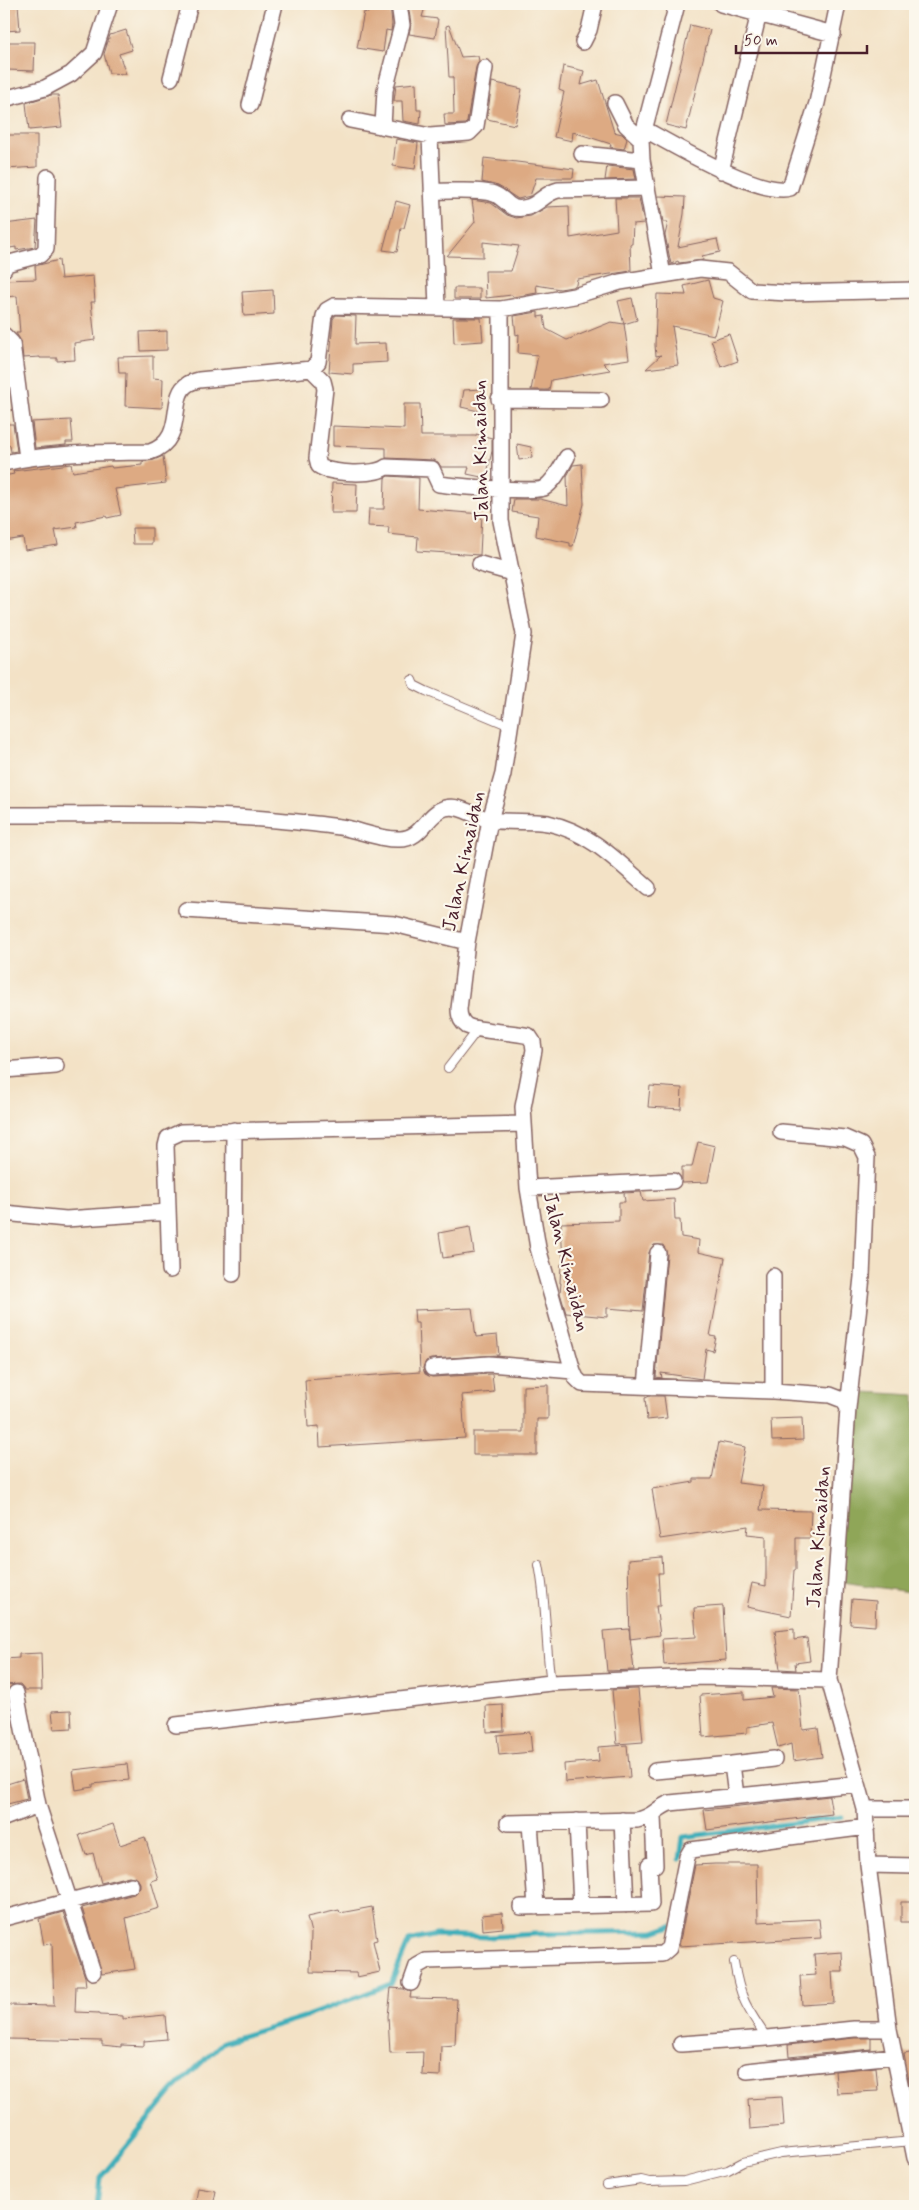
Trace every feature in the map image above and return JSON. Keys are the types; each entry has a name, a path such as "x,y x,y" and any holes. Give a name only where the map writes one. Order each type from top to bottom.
{"street":[{"path":"4,99 45,88 71,74 94,53 110,4"},
{"path":"171,78 190,4"},
{"path":"250,105 275,4"},
{"path":"383,126 385,90 402,24 400,4"},
{"path":"583,42 589,30 595,4"},
{"path":"663,275 642,160 643,134 677,4"},
{"path":"721,4 833,34"},
{"path":"615,103 626,124 643,134 721,171 780,190 790,188 817,103 838,4"},
{"path":"721,171 759,13"},
{"path":"350,120 430,136 470,133 476,126 485,68"},
{"path":"430,136 436,307"},
{"path":"582,154 642,160"},
{"path":"4,269 6,264 40,255 46,249 48,178"},
{"path":"432,191 492,193 509,206 521,208 528,207 549,192 558,190 647,188"},
{"path":"4,463 27,458 95,453 150,452 166,444 172,432 181,391 186,384 199,380 311,370 318,362 324,316 327,310 334,306 501,309 574,296 620,282 700,269 728,272 752,291 788,293 915,290"},
{"name":"Jalan Kimaidan","path":"501,309 500,521 524,634 503,774 490,820 468,942 459,1009 460,1017 468,1026 518,1033 529,1036 533,1042 534,1050 523,1107 528,1188 538,1248 574,1371"},
{"path":"4,335 12,343 27,458"},
{"path":"311,370 323,381 325,388 317,458 322,469 358,472 381,471 386,467 432,469 439,484 459,487 537,491 553,480 567,457"},
{"path":"4,381 9,381 18,388"},
{"path":"500,399 601,400"},
{"path":"480,564 512,573"},
{"path":"4,815 166,815 275,820 341,827 398,840 410,838 443,809 454,807 490,820 547,823 574,830 597,843 648,888"},
{"path":"186,910 394,924 468,942"},
{"path":"4,1070 56,1066"},
{"path":"170,1270 166,1146 168,1138 181,1132 523,1124"},
{"path":"234,1130 234,1274"},
{"name":"Jalan Kimaidan","path":"782,1132 845,1138 860,1145 867,1157 862,1277 848,1408 829,1680 865,1809 868,1865 889,2029 905,2100 915,2158"},
{"path":"528,1188 673,1181"},
{"path":"4,1214 66,1219 168,1212"},
{"path":"646,1386 658,1252"},
{"path":"773,1276 773,1391"},
{"path":"432,1368 488,1364 574,1371 576,1378 582,1384 773,1391 836,1396 843,1400 848,1408"},
{"path":"176,1726 551,1683 700,1677 829,1680"},
{"path":"16,1693 38,1805 93,1972"},
{"path":"654,1771 774,1758"},
{"path":"732,1764 736,1796"},
{"path":"508,1823 637,1820 652,1816 662,1805 670,1803 858,1784"},
{"path":"4,1818 38,1805"},
{"path":"865,1809 915,1809"},
{"path":"651,1904 649,1865 655,1865 652,1816"},
{"path":"622,1820 626,1905"},
{"path":"577,1821 581,1906"},
{"path":"530,1823 536,1907"},
{"path":"411,1983 417,1966 426,1961 662,1954 669,1948 687,1857 691,1850 867,1827"},
{"path":"868,1865 915,1866"},
{"path":"4,1918 130,1885"},
{"path":"520,1907 667,1904"},
{"path":"681,2044 854,2029 889,2029"},
{"path":"747,2071 894,2056"}],"lane":[{"path":"412,680 414,685 426,691 510,726"},
{"path":"448,1068 479,1028"},
{"path":"539,1565 543,1586 551,1683"},
{"path":"734,1962 740,1994 746,2007 767,2038"},
{"path":"607,2185 641,2180 649,2182 684,2181 728,2170 743,2162 781,2153 912,2141"}],"green space":[{"path":"847,1391 915,1395 915,1593 830,1580"}],"building":[{"path":"4,4 18,4 20,30 4,31"},
{"path":"369,4 390,4 391,31 386,30 383,52 357,48 364,12 368,13"},
{"path":"408,4 426,4 422,17 438,19 435,38 409,34 411,24"},
{"path":"449,25 461,57 478,56 479,61 476,67 467,122 465,124 445,125 444,114 454,114 453,77 449,77 446,26"},
{"path":"690,25 710,30 686,130 666,125"},
{"path":"126,30 132,50 119,54 126,74 109,73 104,54 110,35"},
{"path":"8,42 35,42 34,71 7,70"},
{"path":"563,66 584,71 581,85 598,80 614,132 622,134 627,139 624,149 610,147 611,144 573,132 572,141 554,137 564,92 559,90"},
{"path":"492,82 522,89 515,125 487,119"},
{"path":"416,83 417,110 421,110 420,124 403,121 402,101 394,101 396,85"},
{"path":"51,95 58,95 62,127 29,130 26,103"},
{"path":"7,135 37,135 37,167 6,169"},
{"path":"396,139 418,143 415,169 393,166"},
{"path":"484,158 574,169 573,178 536,178 530,196 518,199 498,186 482,182"},
{"path":"607,166 634,169 636,179 605,180"},
{"path":"658,196 685,197 678,247 717,239 720,252 702,256 703,260 679,263 678,261 671,264 665,235 668,222 663,222"},
{"path":"615,198 639,198 644,223 633,224 632,244 630,244 631,271 577,279 576,285 572,287 560,289 536,285 537,293 513,297 512,295 486,298 485,271 511,271 519,246 483,242 483,257 447,256 475,222 472,200 491,203 507,215 516,218 531,216 547,207 569,206 570,238 617,230"},
{"path":"396,201 410,205 404,228 401,228 397,252 383,250"},
{"path":"37,220 35,247 16,250 16,247 4,249 4,224"},
{"path":"59,260 61,279 93,276 95,302 91,302 95,340 74,343 75,360 57,361 57,358 23,358 21,341 16,333 20,333 17,296 4,297 4,280 36,279 35,266"},
{"path":"708,280 713,298 723,301 714,335 672,326 678,365 646,369 661,355 656,356 655,345 657,294 686,295 684,286"},
{"path":"454,288 480,288 480,299 454,299"},
{"path":"273,290 274,314 244,316 242,292"},
{"path":"632,298 637,320 624,324 618,301"},
{"path":"538,312 538,317 544,316 546,329 567,340 611,322 624,324 629,359 603,363 610,370 551,380 549,390 531,390 538,355 518,353 519,334 516,335 514,316"},
{"path":"336,315 356,316 355,344 386,343 387,362 353,364 353,374 329,372 333,319"},
{"path":"453,318 481,318 483,341 454,343"},
{"path":"167,331 167,350 141,351 140,332"},
{"path":"729,334 738,361 721,367 711,340"},
{"path":"153,356 153,378 163,379 162,408 125,406 126,373 119,373 118,357"},
{"path":"482,389 483,412 461,407 464,390"},
{"path":"404,404 420,404 421,436 476,436 476,434 492,438 492,451 486,478 467,474 469,467 441,467 438,462 433,460 386,458 386,448 333,446 333,426 404,429"},
{"path":"71,420 73,442 66,442 66,445 35,448 32,422"},
{"path":"4,424 13,424 17,451 11,452 10,445 4,446"},
{"path":"517,444 531,447 532,458 519,460"},
{"path":"163,456 166,483 115,489 121,515 76,522 77,527 55,530 58,545 25,550 23,538 4,541 4,476 14,474 13,471 71,464 73,472 111,466 112,468 142,465 142,462"},
{"path":"582,464 584,504 573,546 570,546 570,543 536,536 538,516 512,512 514,499 540,499 568,506 567,476 573,465"},
{"path":"388,476 419,478 418,509 482,514 480,555 417,551 418,537 388,534 389,527 368,526 369,509 384,509 385,478"},
{"path":"332,483 357,484 356,513 331,513"},
{"path":"132,528 152,528 152,544 133,544"},
{"path":"650,1086 682,1088 681,1109 648,1107"},
{"path":"698,1142 715,1146 708,1182 682,1183 682,1167 692,1167"},
{"path":"641,1192 643,1201 674,1199 675,1220 680,1220 681,1237 699,1240 698,1252 725,1258 710,1336 716,1337 713,1351 706,1349 702,1379 661,1373 662,1378 656,1377 667,1254 663,1245 654,1245 649,1252 643,1311 607,1308 607,1317 566,1313 560,1293 561,1264 563,1264 561,1223 619,1221 619,1202 625,1202 624,1193"},
{"path":"470,1227 474,1253 443,1258 439,1233"},
{"path":"472,1308 476,1337 497,1335 499,1355 431,1359 426,1361 423,1368 425,1374 432,1377 492,1374 494,1392 462,1395 465,1438 320,1447 319,1426 308,1427 305,1380 420,1372 418,1323 415,1323 414,1310"},
{"path":"548,1385 548,1419 537,1419 537,1455 473,1455 473,1432 523,1432 523,1386"},
{"path":"664,1396 667,1418 647,1420 645,1398"},
{"path":"802,1418 803,1440 772,1441 771,1419"},
{"path":"719,1442 745,1447 738,1483 763,1486 760,1510 811,1511 810,1538 796,1538 796,1570 794,1570 791,1616 747,1607 752,1583 766,1586 766,1536 747,1534 748,1526 660,1539 652,1489 694,1482 694,1479 712,1479"},
{"path":"662,1557 663,1573 658,1573 660,1606 656,1606 660,1635 630,1639 628,1560"},
{"path":"852,1599 876,1601 875,1626 850,1624"},
{"path":"723,1606 726,1660 664,1665 662,1639 696,1637 694,1608"},
{"path":"629,1629 634,1670 607,1671 603,1631"},
{"path":"794,1629 794,1640 807,1638 810,1661 795,1663 796,1670 780,1669 775,1631"},
{"path":"41,1653 42,1690 25,1690 20,1684 4,1685 4,1659 19,1658 19,1654"},
{"path":"771,1688 799,1689 803,1730 818,1728 822,1757 793,1761 791,1744 778,1748 772,1723 747,1727 747,1733 703,1737 700,1695 744,1692 744,1700 773,1697"},
{"path":"638,1689 643,1742 617,1744 612,1690"},
{"path":"503,1705 504,1731 487,1732 486,1706"},
{"path":"71,1710 72,1728 54,1729 52,1711"},
{"path":"530,1732 532,1752 499,1755 497,1735"},
{"path":"627,1745 630,1777 565,1782 564,1764 599,1761 598,1747"},
{"path":"127,1764 129,1780 93,1784 93,1787 76,1790 73,1770"},
{"path":"23,1779 27,1799 4,1805 4,1785"},
{"path":"829,1796 832,1814 707,1830 704,1810"},
{"path":"113,1824 120,1845 145,1837 158,1879 151,1881 159,1908 126,1918 135,1969 102,1974 82,1908 134,1894 140,1888 140,1883 137,1878 129,1876 101,1883 93,1853 86,1855 79,1835"},
{"path":"757,1864 758,1922 819,1919 821,1938 679,1946 695,1865"},
{"path":"901,1902 915,1902 915,1922 901,1922"},
{"path":"372,1907 377,1940 373,1941 380,1972 357,1977 356,1973 310,1972 311,1933 307,1917 339,1910 340,1913"},
{"path":"63,1912 85,1977 86,1986 76,1986 75,2012 123,2016 123,2019 165,2015 167,2039 144,2041 144,2046 121,2045 121,2047 102,2045 102,2041 8,2039 8,2005 54,2006 52,1943 44,1945 39,1919"},
{"path":"502,1913 503,1928 483,1930 482,1915"},
{"path":"842,1952 843,1972 832,1972 834,2003 802,2005 800,1976 816,1975 814,1954"},
{"path":"391,1988 404,1989 411,1992 410,1998 457,1999 455,2045 441,2046 440,2076 422,2075 423,2052 390,2053 388,2016"},
{"path":"871,2038 871,2049 789,2057 788,2045"},
{"path":"915,2052 915,2107 914,2107 904,2054"},
{"path":"876,2067 878,2091 837,2093 835,2071"},
{"path":"782,2097 784,2126 750,2129 748,2099"},
{"path":"198,2188 216,2191 213,2206 195,2206"}],"waterway":[{"path":"680,1859 683,1837 842,1817"},
{"path":"97,2206 100,2178 172,2091 223,2042 304,2017 391,1984 409,1941 436,1935 488,1937 534,1934 654,1932 671,1926"}]}
